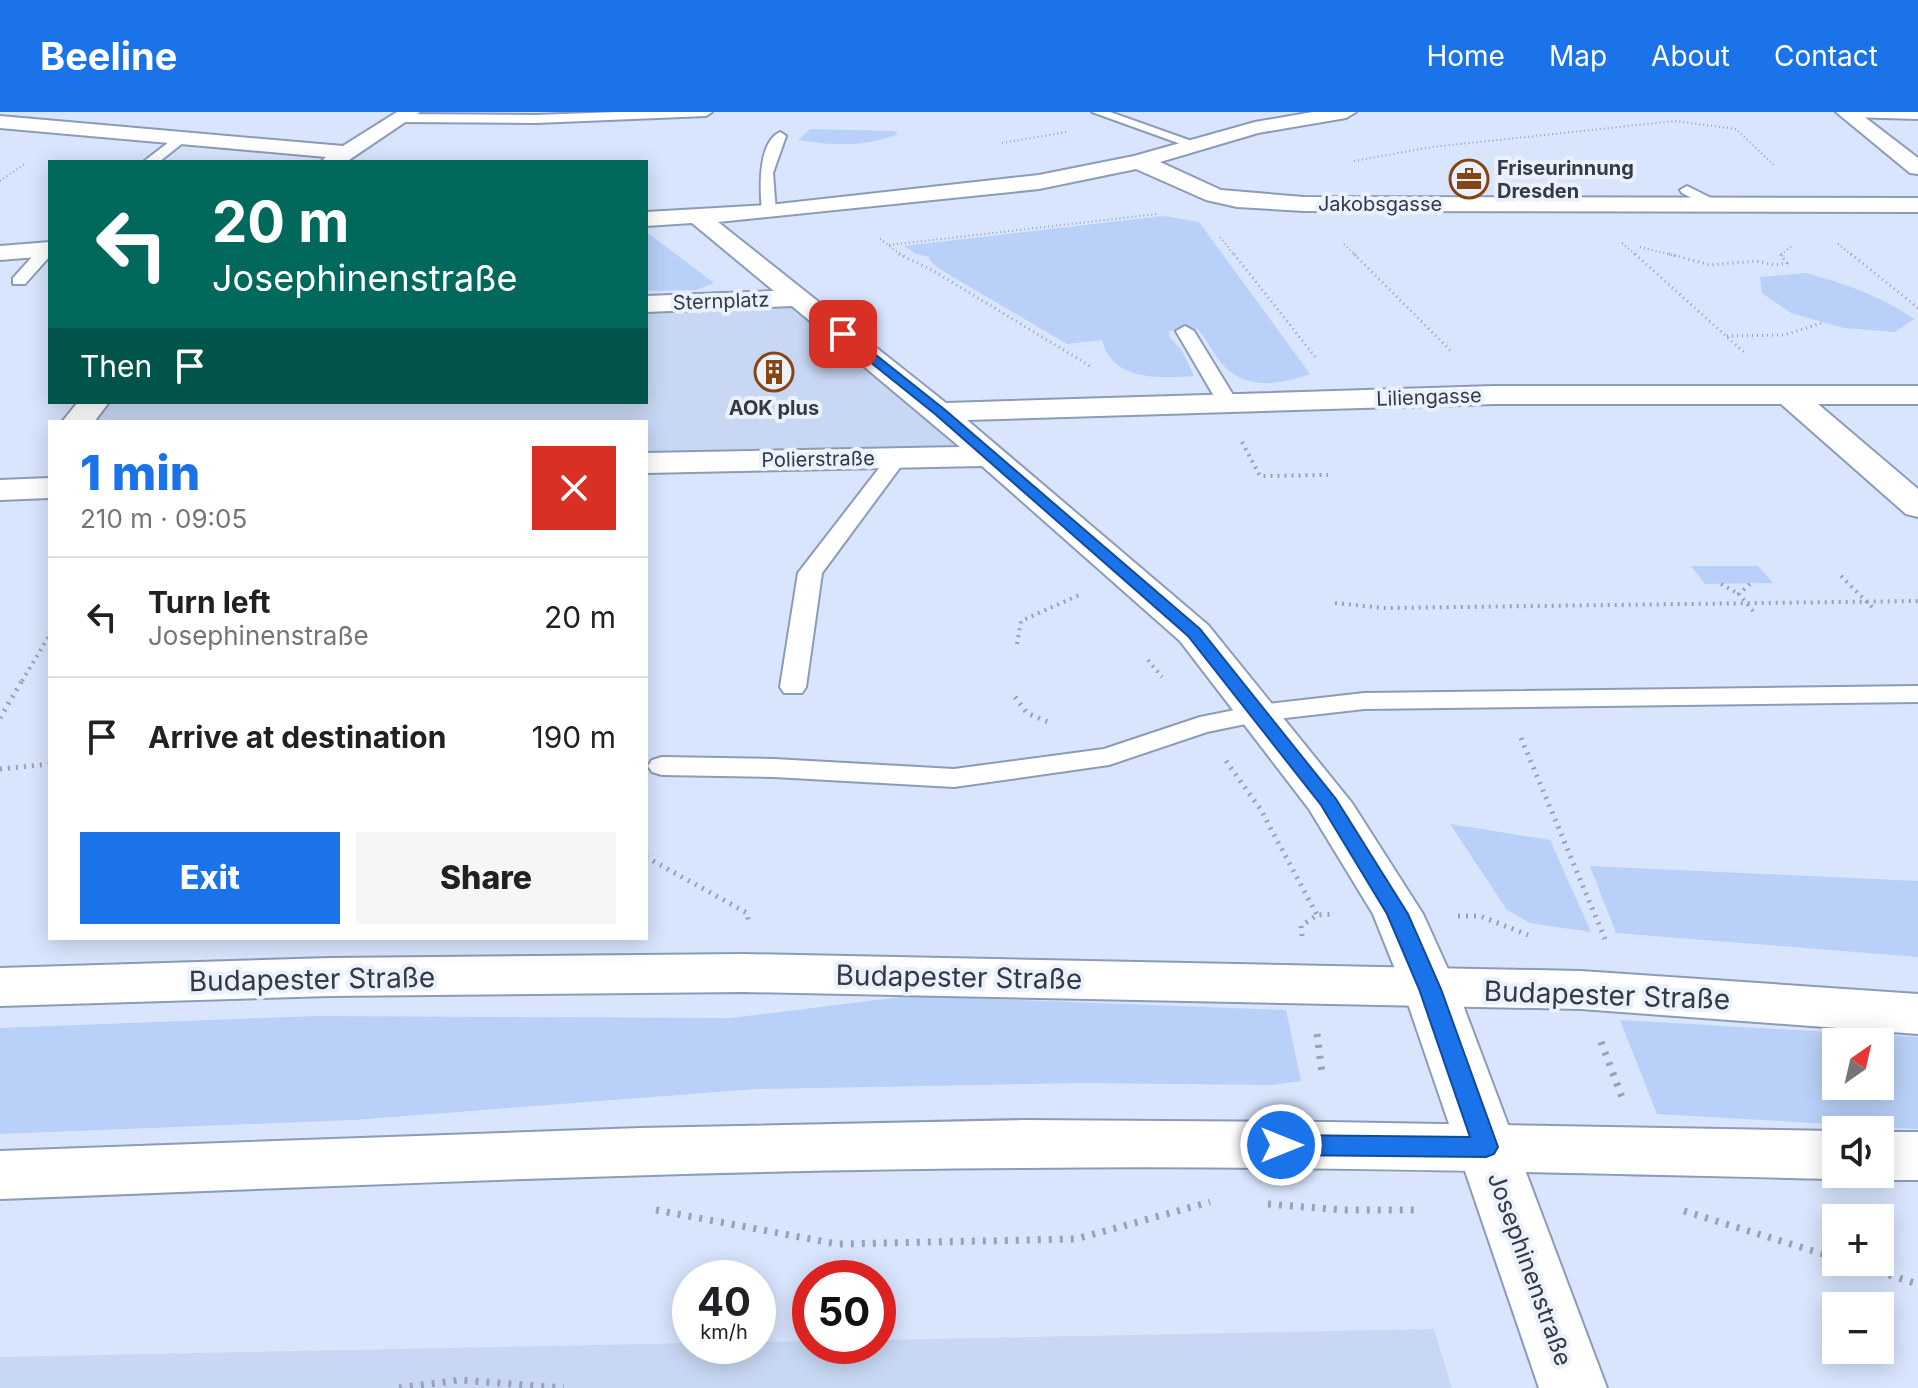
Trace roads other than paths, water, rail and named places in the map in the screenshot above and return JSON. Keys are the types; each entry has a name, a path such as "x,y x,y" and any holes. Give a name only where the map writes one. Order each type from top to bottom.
{"street":[{"path":"648,219 769,212 1039,182 1137,162 1255,128 1338,112"},
{"path":"1847,113 1918,168"},
{"path":"0,122 183,138 338,157 404,115"},
{"name":"Jakobsgasse","path":"1137,162 1160,169 1214,195 1304,204 1918,205"},
{"name":"Josephinenstraße","path":"698,217 939,412 1194,633 1329,803 1398,914 1430,989 1573,1388"},
{"path":"0,253 44,246"},
{"name":"Sternplatz","path":"648,304 797,298"},
{"name":"Liliengasse","path":"939,412 1494,395 1918,395"},
{"path":"1789,395 1918,507"},
{"path":"80,420 92,404"},
{"name":"Polierstraße","path":"648,463 991,456"},
{"path":"24,489 48,459"},
{"name":"Budapester Straße","path":"0,987 330,977 744,973 1581,990 1918,1014"},
{"path":"0,1175 746,1148 1026,1144 1486,1147 1822,1155"},
{"path":"1894,1156 1918,1156"}],"lane":[{"path":"404,115 536,119 706,112"},
{"path":"1098,112 1197,145"},
{"path":"1847,113 1918,115"},
{"path":"769,212 766,173 780,136"},
{"path":"153,160 183,138"},
{"path":"1687,190 1714,205"},
{"path":"19,281 44,246"},
{"path":"1185,331 1228,403"},
{"path":"793,687 810,573 897,458"},
{"path":"662,766 774,768 954,778 1109,757 1200,725 1260,713 1364,701 1918,694"}],"place":[{"name":"Friseurinnung Dresden","path":"1469,179"},
{"name":"AOK plus","path":"774,372"}]}
